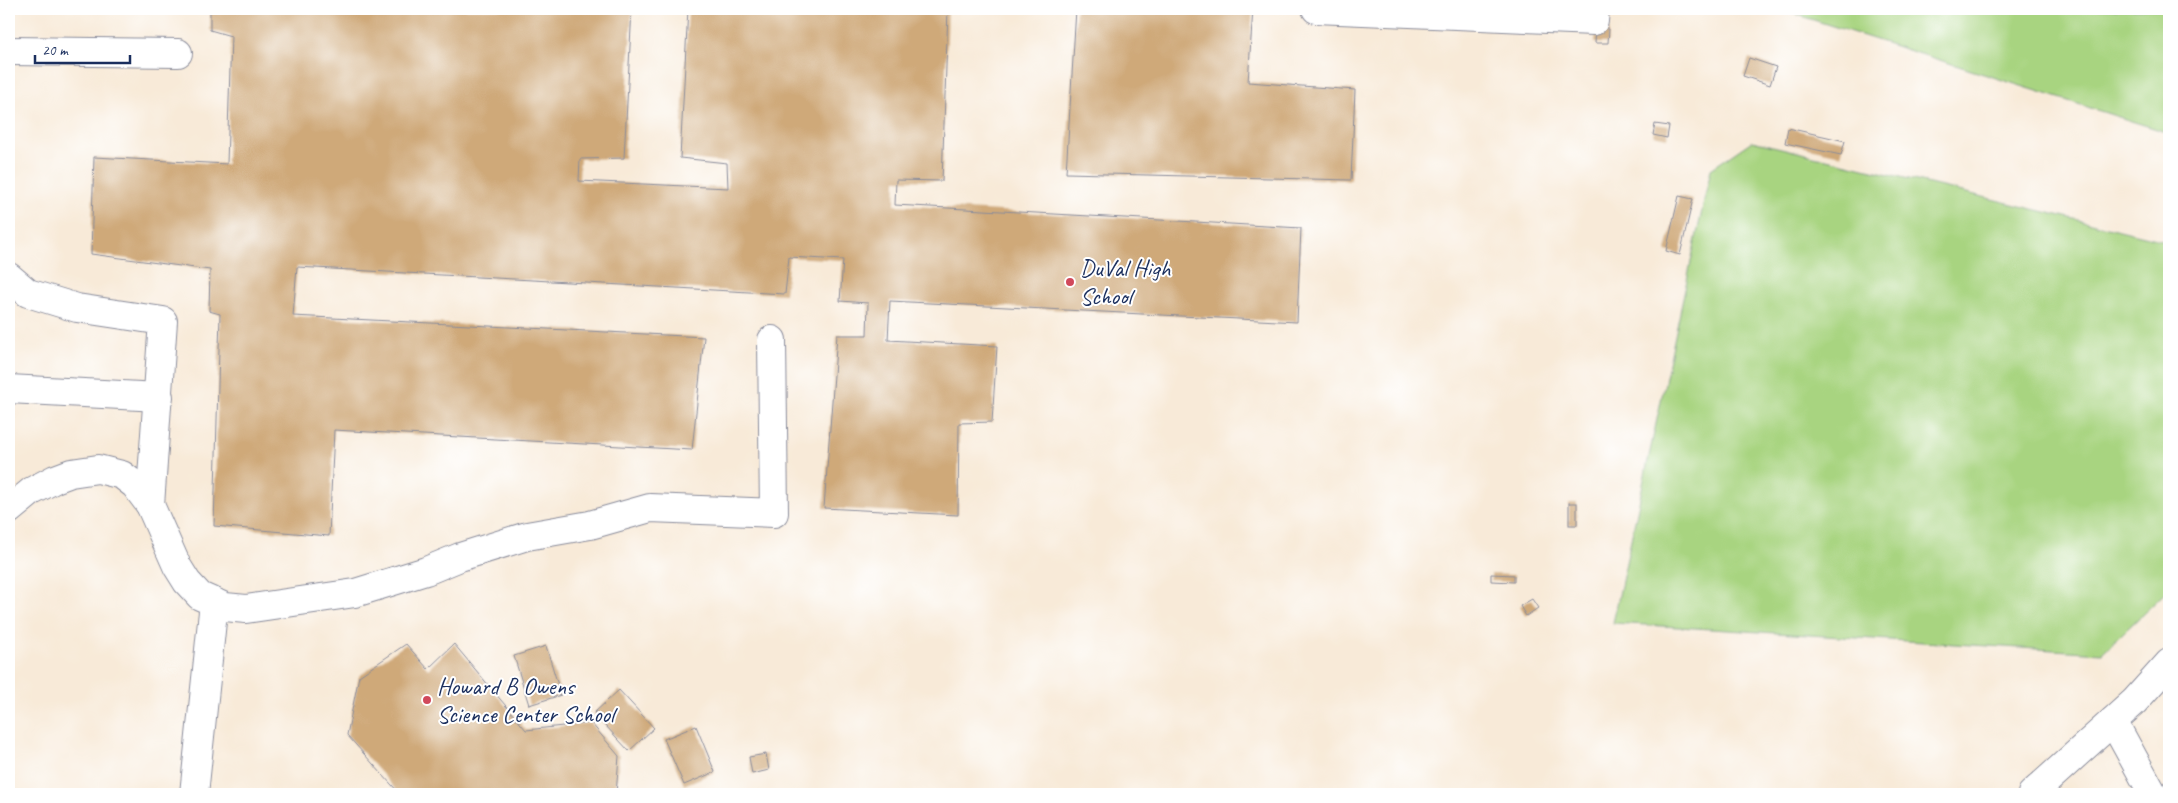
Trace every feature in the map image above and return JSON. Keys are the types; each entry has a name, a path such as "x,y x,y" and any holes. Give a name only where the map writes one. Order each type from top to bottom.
{"street":[{"path":"1316,9 1594,21 1595,9"},
{"path":"9,51 178,53"},
{"path":"9,277 28,293 77,308 163,321 150,505"},
{"path":"9,510 32,491 71,473 98,469 122,475 135,485 150,505 177,566 187,582 200,596 225,607 246,609 355,593 426,571 460,556 527,536 590,526 650,508 774,513 772,340"},
{"path":"9,388 159,397"},
{"path":"194,794 214,602"},
{"path":"2032,794 2134,702 2169,663"},
{"path":"2113,721 2153,794"}],"green space":[{"path":"1779,9 2169,9 2169,133"},
{"path":"1752,141 2169,242 2169,589 2102,653 1613,623 1711,169"}],"building":[{"name":"DuVal High School","path":"210,9 632,9 624,158 580,159 579,181 728,188 727,163 680,158 688,9 948,9 942,181 896,180 895,205 1301,228 1297,322 890,301 888,340 997,346 992,422 959,423 958,515 824,508 837,335 867,335 868,303 840,301 843,260 789,257 785,294 297,267 293,316 704,337 692,450 334,430 329,536 214,526 220,314 209,311 210,270 91,254 94,157 227,164 231,36 210,30"},
{"path":"1076,9 1253,9 1248,82 1355,90 1351,180 1066,173"},
{"path":"1596,28 1609,29 1608,43 1595,43"},
{"path":"1749,58 1776,67 1770,85 1743,76"},
{"path":"1655,124 1669,126 1667,138 1653,135"},
{"path":"1788,128 1845,141 1841,155 1785,143"},
{"path":"1679,196 1693,199 1680,255 1666,251"},
{"path":"1569,503 1577,503 1577,525 1569,525"},
{"path":"1491,574 1514,575 1514,582 1491,581"},
{"path":"1532,599 1538,608 1526,616 1520,606"},
{"name":"Howard B Owens Science Center School","path":"406,644 428,669 454,644 526,730 591,723 619,756 616,794 400,794 347,735 359,676"},
{"path":"546,646 561,695 529,705 514,656"},
{"path":"619,690 654,728 629,751 594,713"},
{"path":"696,726 715,772 684,785 664,739"},
{"path":"766,754 769,770 752,774 749,757"}],"place":[{"name":"DuVal High School","path":"1070,282"},
{"name":"Howard B Owens Science Center School","path":"427,700"}]}
